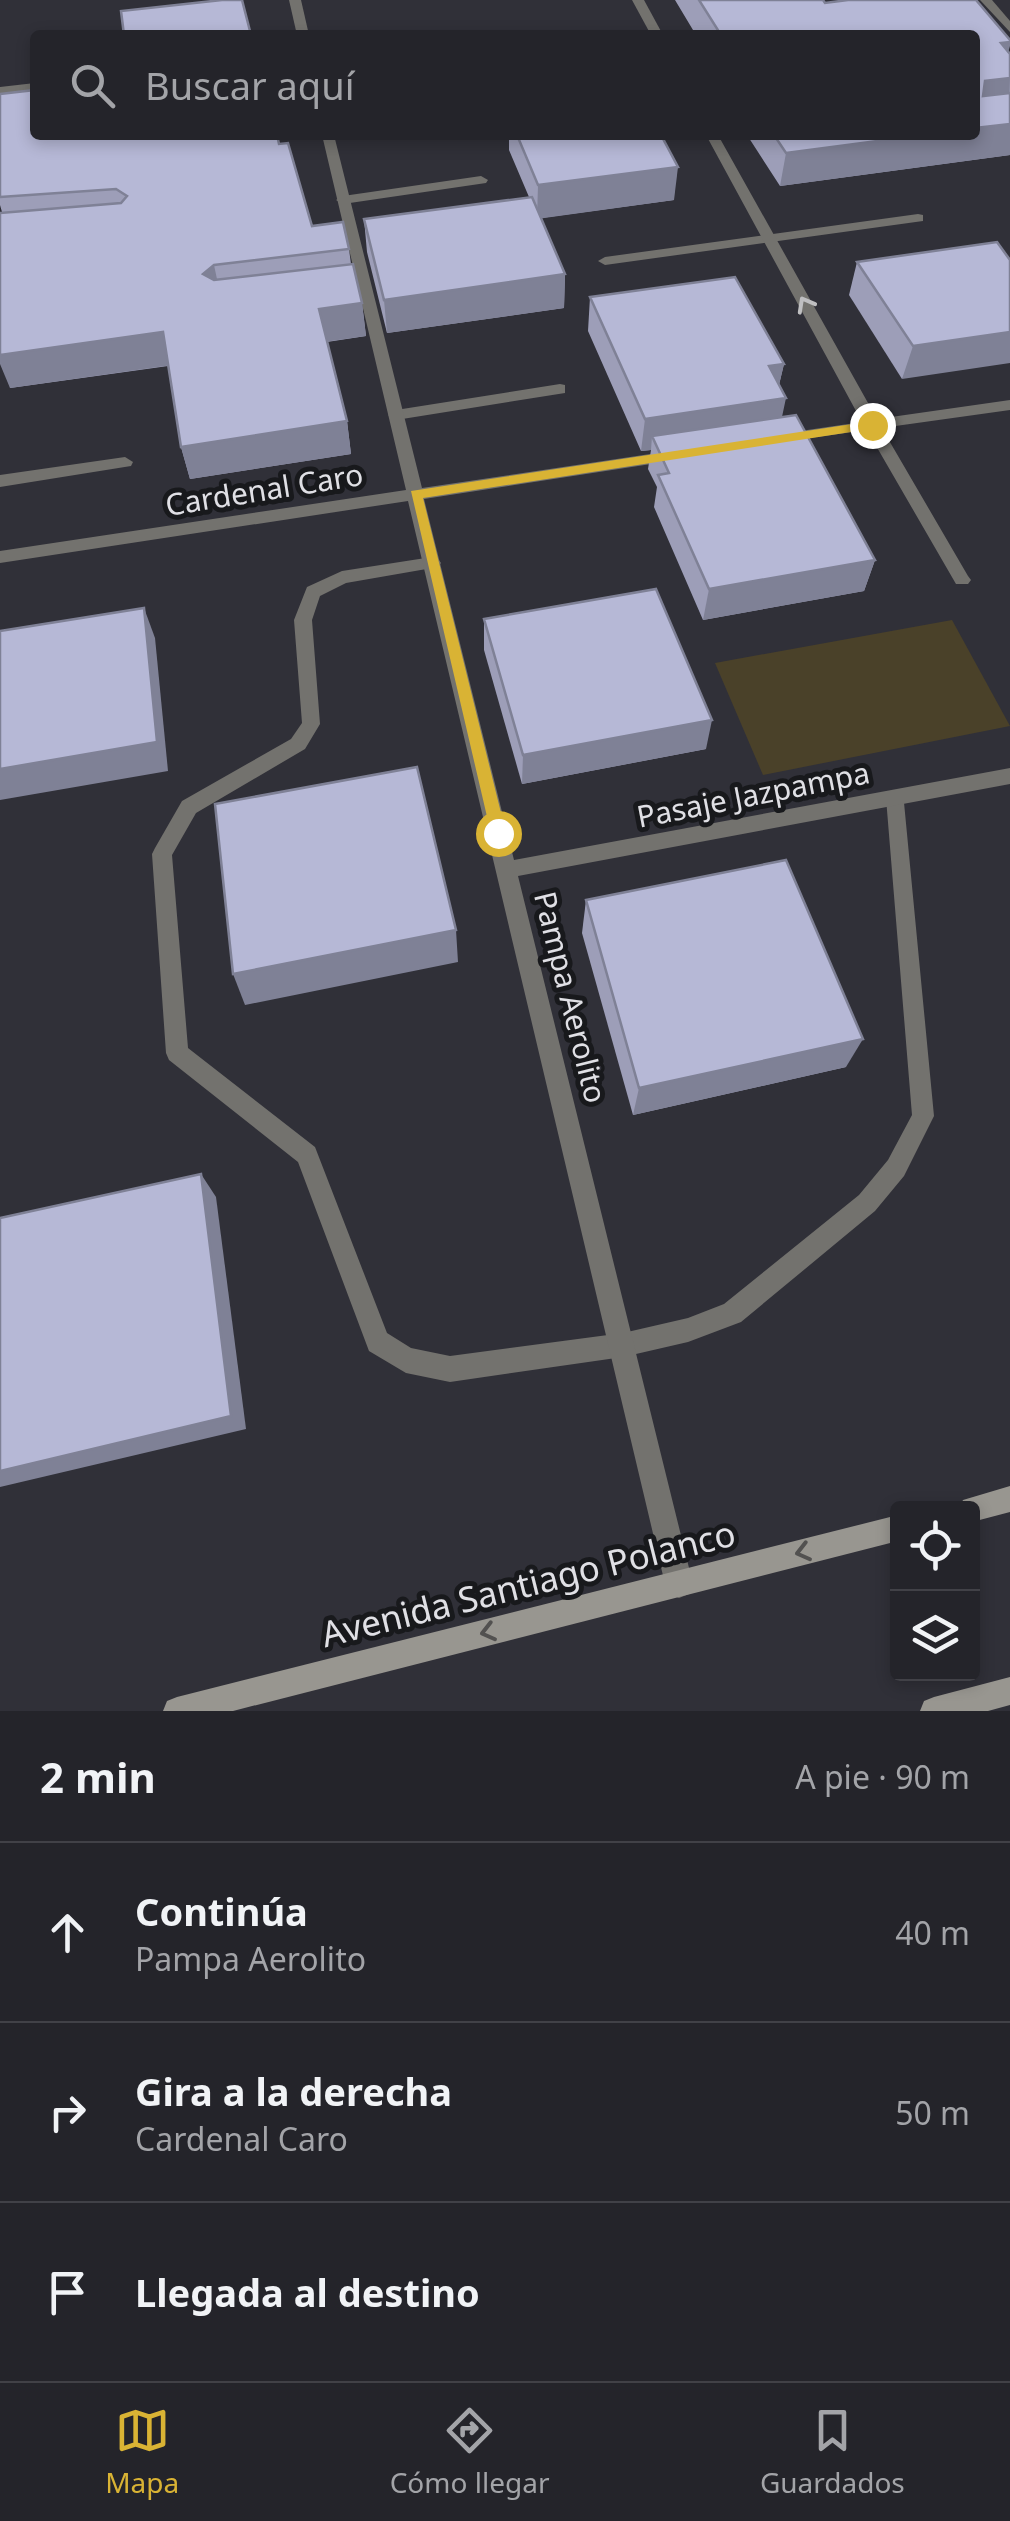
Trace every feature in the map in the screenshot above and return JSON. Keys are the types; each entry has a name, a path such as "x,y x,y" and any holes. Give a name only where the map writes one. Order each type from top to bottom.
{"street":[{"path":"295,0 302,30"},
{"path":"638,0 654,30"},
{"path":"986,0 1010,28"},
{"path":"0,91 30,87"},
{"name":"Pampa Aerolito","path":"329,140 679,1584"},
{"path":"715,140 962,580"},
{"path":"344,200 481,180"},
{"path":"604,261 918,218"},
{"path":"347,292 365,290"},
{"path":"396,415 560,389"},
{"path":"760,442 1010,405"},
{"name":"Cardenal Caro","path":"0,557 704,451"},
{"path":"0,481 126,462"},
{"path":"432,564 342,577 313,592 303,620 311,724 298,744 190,807 162,854 177,1053 307,1155 378,1342 406,1360 450,1369 623,1345 688,1330 732,1314 867,1203 896,1168 923,1116 896,798"},
{"name":"Pasaje Jazpampa","path":"506,870 1010,776"},
{"path":"980,1507 1010,1499"},
{"name":"Avenida Santiago Polanco","path":"178,1711 890,1530"},
{"path":"934,1711 1010,1691"}],"shaded area":[{"path":"952,620 1010,726 763,775 715,663"}],"building":[{"path":"242,0 250,30 123,30 121,11"},
{"path":"699,0 976,0 1010,40 1001,43 1010,54 1010,78 985,81 983,96 1010,93 1010,124 980,127 980,30 718,30"},
{"path":"30,91 30,140 288,143 312,226 343,222 349,249 214,265 203,274 214,280 353,264 362,303 319,309 347,421 181,447 163,332 0,355 0,213 121,203 127,196 116,189 0,197 0,94"},
{"path":"519,140 664,140 678,167 538,185"},
{"path":"777,140 885,140 786,153"},
{"path":"532,197 565,274 384,300 364,219"},
{"path":"997,242 1010,260 1010,332 913,346 857,262"},
{"path":"735,277 784,364 769,366 786,398 645,419 590,297"},
{"path":"796,415 875,560 709,589 658,475 669,473 652,436"},
{"path":"656,589 712,720 523,755 484,619"},
{"path":"144,608 157,742 0,769 0,631"},
{"path":"417,767 456,930 233,974 215,804"},
{"path":"786,860 863,1039 639,1088 586,900"},
{"path":"201,1174 231,1416 0,1471 0,1218"}],"route":[{"path":"498,833 415,494 872,425"}]}
